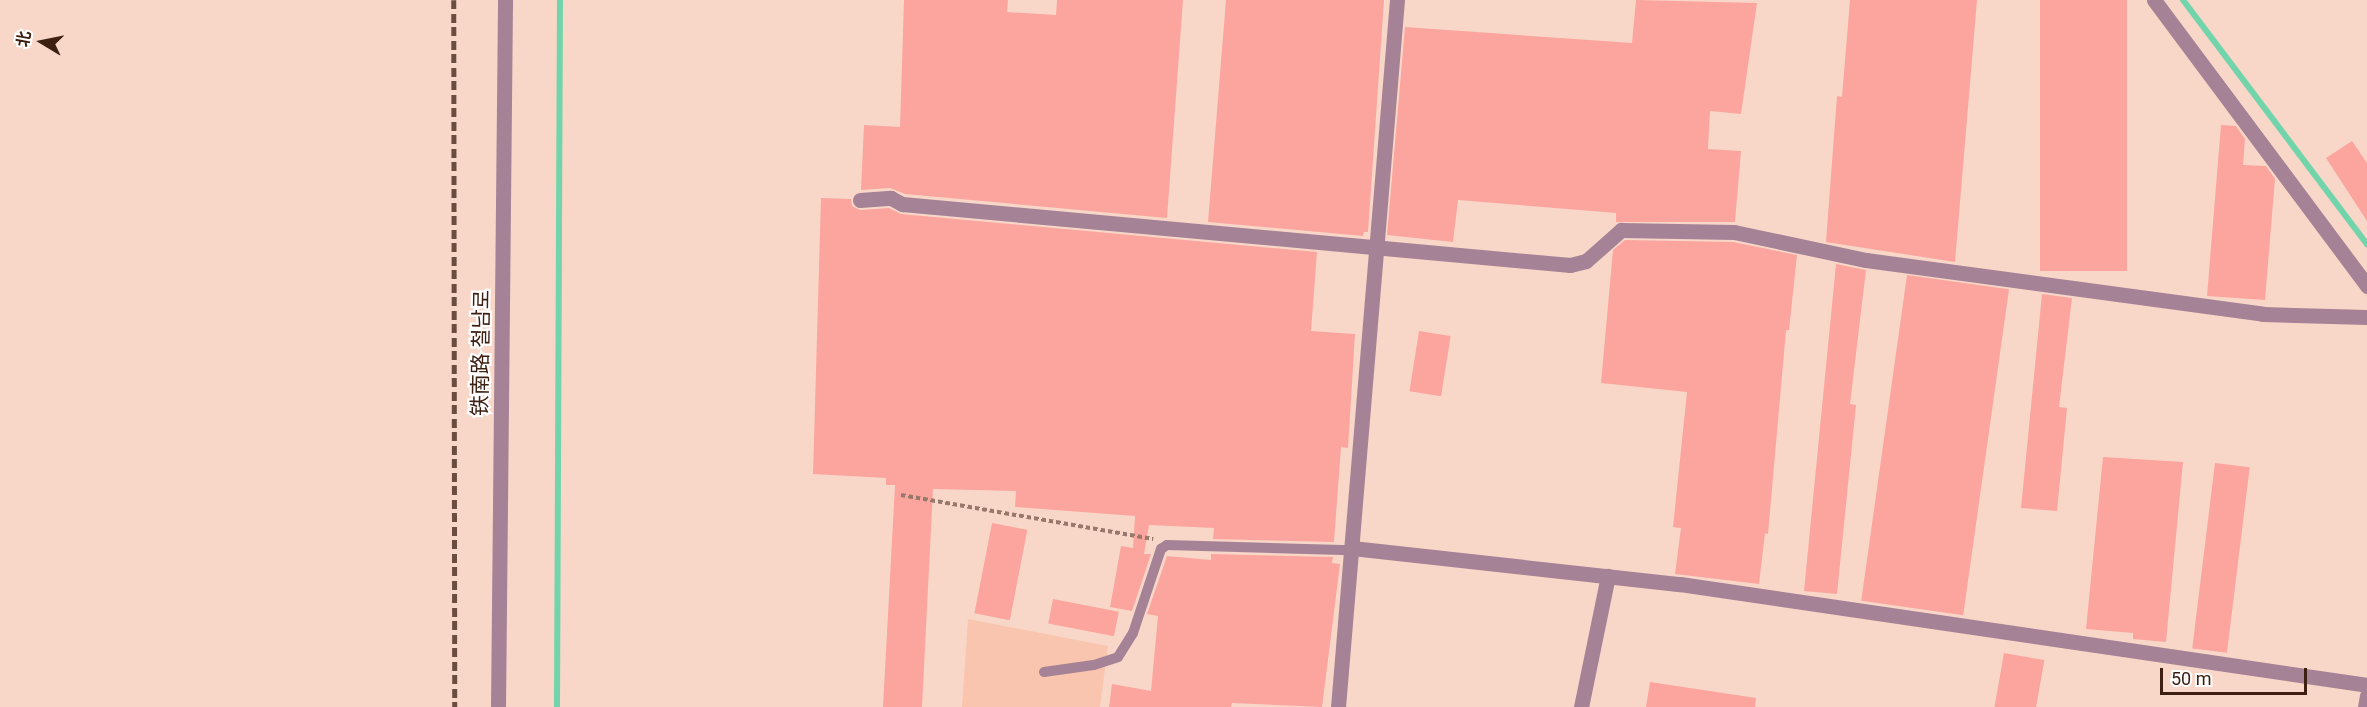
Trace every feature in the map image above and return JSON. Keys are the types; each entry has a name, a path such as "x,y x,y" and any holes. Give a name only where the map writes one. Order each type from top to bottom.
{"street":[{"name":"铁南路 철남로","path":"498,707 505,0"},
{"path":"1338,707 1397,0"},
{"path":"2154,0 2367,286"},
{"path":"860,200 891,198 902,204 1570,265 1586,261 1621,230 1734,232 1866,260 2263,314 2367,316"},
{"path":"1352,549 1608,576 2367,685"},
{"path":"1581,707 1608,576"},
{"path":"2365,707 2367,696"}],"lane":[{"path":"1044,672 1094,665 1118,657 1133,633 1161,549 1167,545 1352,549"}],"path":[{"path":"901,495 1154,540 1167,545"}],"shaded area":[{"path":"968,619 1108,646 1100,707 962,707"}],"building":[{"path":"904,0 1008,0 1007,12 1056,15 1057,0 1183,0 1167,218 905,194 890,188 861,190 864,125 900,127"},
{"path":"1226,0 1384,0 1368,232 1364,232 1363,236 1208,222"},
{"path":"1636,0 1757,3 1741,114 1710,111 1708,149 1741,151 1735,222 1616,222 1616,213 1458,200 1453,242 1387,235 1405,27 1632,43"},
{"path":"1850,0 1977,0 1955,262 1826,242 1837,96 1842,97"},
{"path":"2040,0 2127,0 2127,271 2040,271"},
{"path":"2221,125 2236,126 2245,139 2243,165 2266,166 2275,179 2265,300 2207,296"},
{"path":"2352,141 2367,163 2367,221 2326,158"},
{"path":"821,198 851,199 852,206 860,210 889,208 901,214 1317,252 1311,331 1355,334 1348,448 1341,447 1334,542 1213,539 1214,528 1149,525 1144,554 1151,554 1132,611 1110,607 1121,546 1133,548 1135,516 1015,507 1016,491 933,489 922,707 883,707 895,485 886,485 886,478 813,474"},
{"path":"1625,240 1733,242 1797,255 1789,330 1786,330 1768,534 1765,533 1759,584 1675,574 1681,528 1673,527 1687,392 1601,383 1613,250"},
{"path":"1836,264 1866,270 1850,404 1856,405 1837,594 1804,591"},
{"path":"1907,275 2009,289 1963,615 1861,601"},
{"path":"2042,294 2072,298 2059,407 2067,408 2057,511 2021,508"},
{"path":"1419,331 1451,336 1441,396 1409,391"},
{"path":"2103,457 2183,462 2166,642 2133,639 2133,633 2086,629"},
{"path":"2215,463 2250,467 2227,653 2192,649"},
{"path":"992,523 1027,530 1010,620 974,613"},
{"path":"1211,554 1333,557 1332,563 1340,564 1322,707 1232,703 1231,707 1109,707 1112,684 1151,691 1158,616 1147,614 1167,556 1211,560"},
{"path":"1053,599 1119,612 1114,636 1048,624"},
{"path":"2004,653 2044,660 2036,707 1994,707"},
{"path":"1650,682 1756,698 1755,707 1646,707"}],"waterway":[{"path":"557,707 560,0"},
{"path":"2183,0 2367,244"}],"railway":[{"path":"454,0 455,707"}]}
